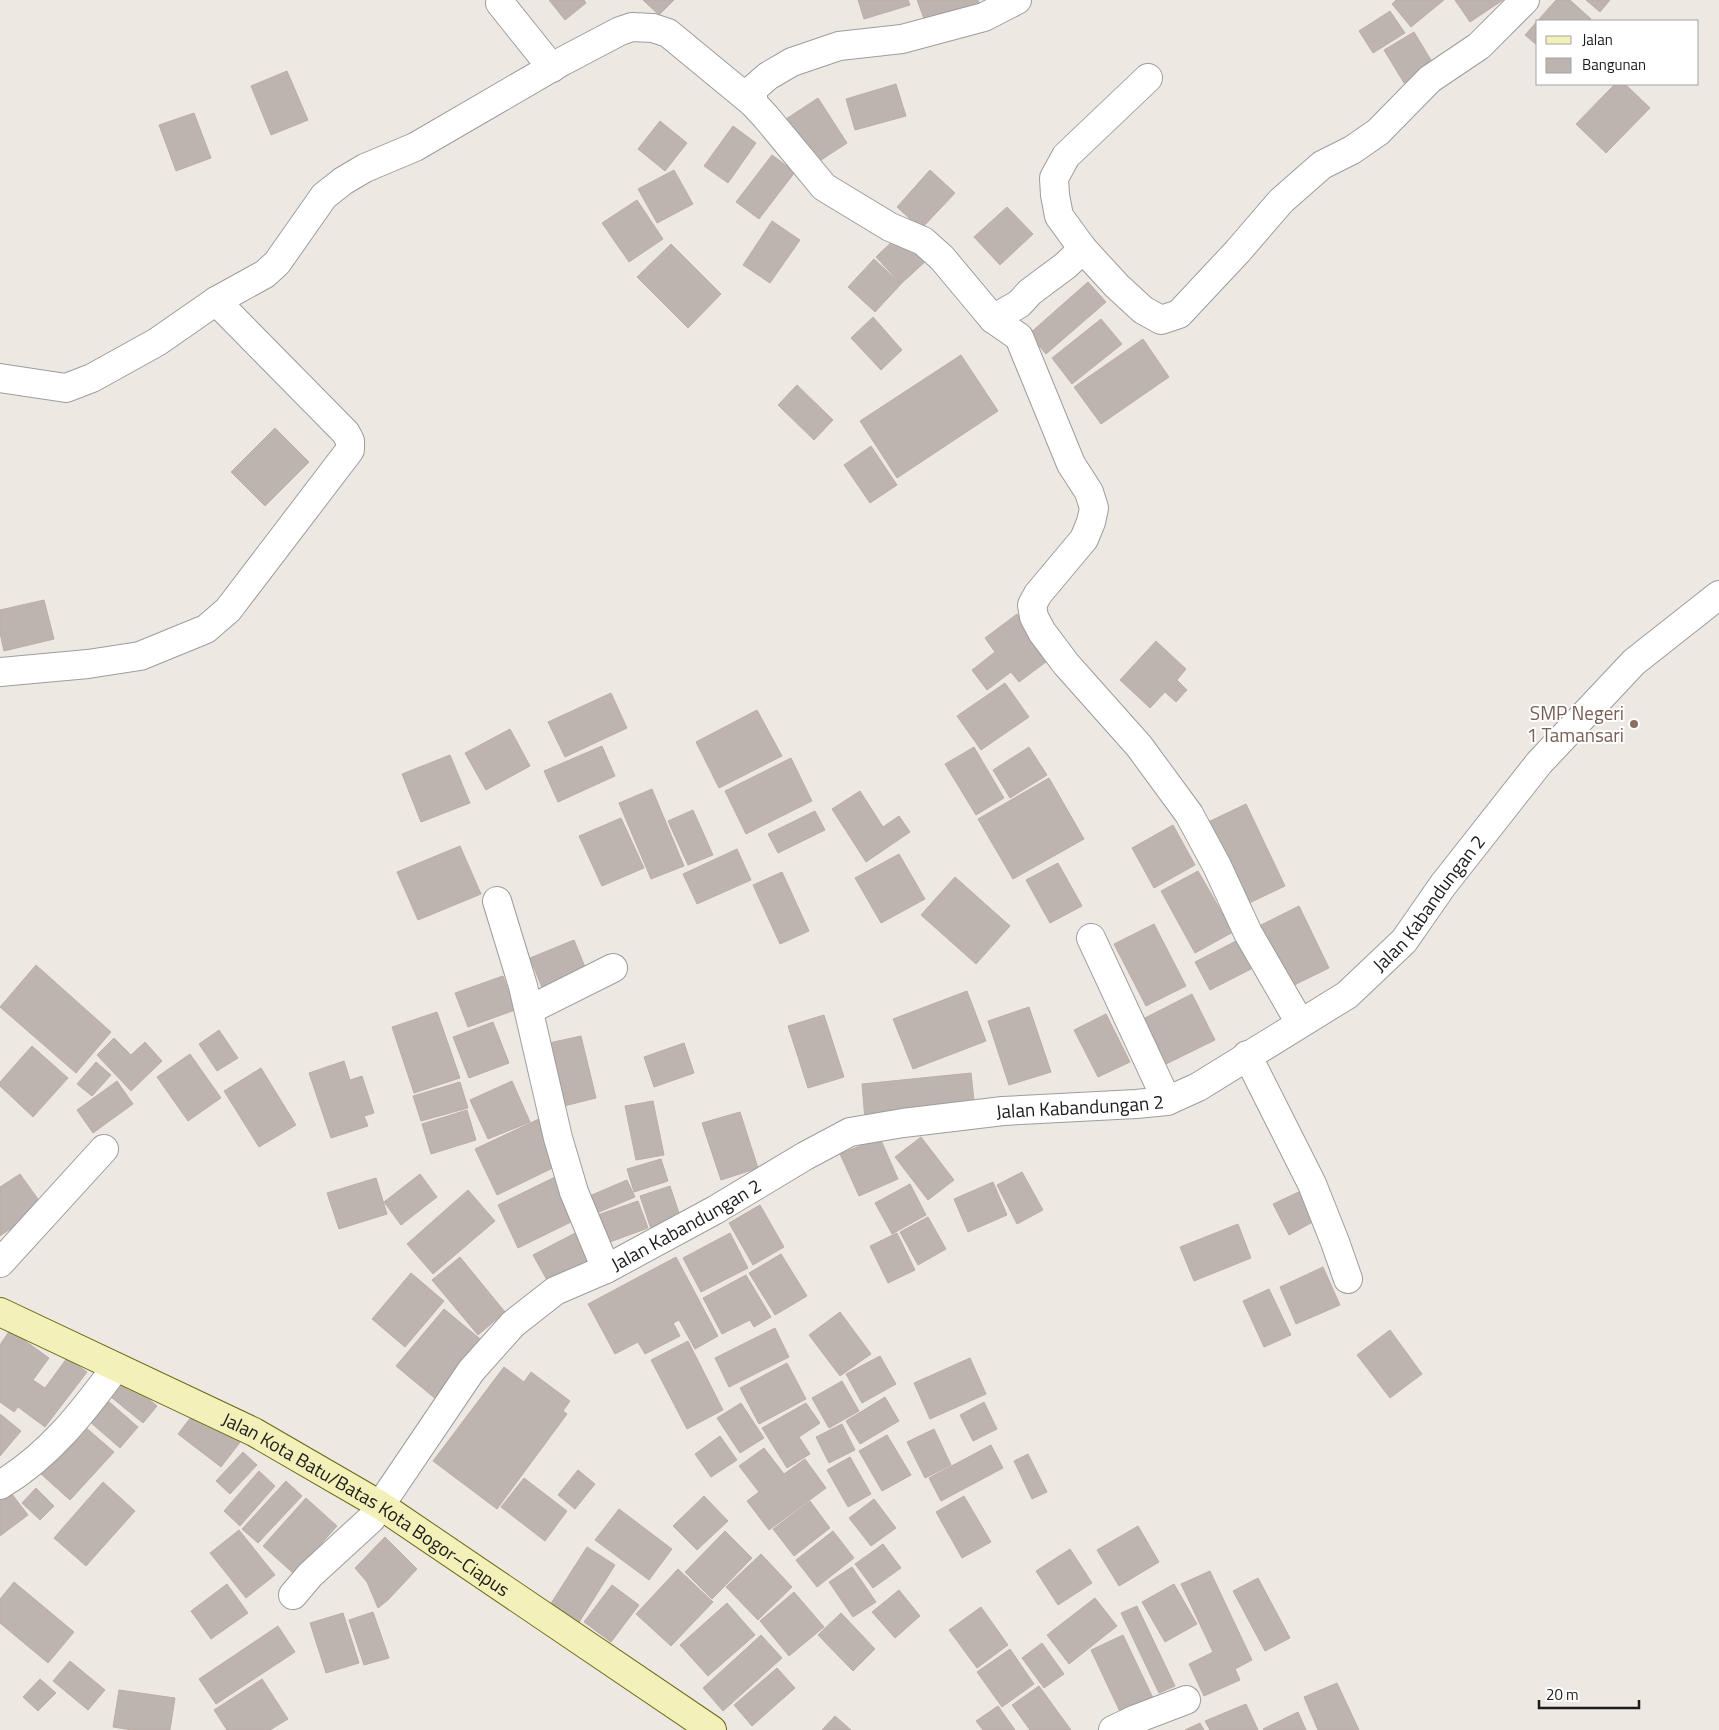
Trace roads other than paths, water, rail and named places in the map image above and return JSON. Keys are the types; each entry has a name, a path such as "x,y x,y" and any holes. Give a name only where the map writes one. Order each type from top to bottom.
{"main road":[{"name":"Jalan Kota Batu/Batas Kota Bogor–Ciapus","path":"0,1312 254,1432 380,1505 712,1730"}],"street":[{"path":"501,0 500,3 552,68"},
{"path":"752,103 753,89 768,76 792,62 838,46 902,39 984,17 1017,0"},
{"path":"1148,78 1066,156 1054,178 1054,195 1059,216 1083,249 1117,286 1143,310 1161,320 1179,314 1238,251 1281,201 1322,166 1352,150 1378,132 1430,79 1478,46 1525,0"},
{"path":"0,378 66,388 78,385 157,342 216,301 265,274 277,263 324,196 343,180 365,168 414,147 620,31 632,28 653,28 668,33 752,103 766,117 824,187 890,227 923,241 942,258 993,319 1019,337 1070,464 1089,492 1094,508 1092,522 1084,539 1038,594 1032,604 1034,617 1042,632 1066,664 1139,746 1189,814 1217,866 1248,933 1300,1024"},
{"path":"993,319 1019,304 1030,292 1065,266 1083,249"},
{"path":"0,672 88,664 140,656 206,629 228,610 350,450 350,442 346,432 216,301"},
{"name":"Jalan Kabandungan 2","path":"293,1595 310,1576 371,1519 471,1371 513,1324 555,1291 606,1269 715,1210 805,1156 850,1132 903,1123 1003,1111 1167,1101 1198,1087 1347,995 1404,941 1443,885 1539,763 1634,662 1719,595"},
{"path":"497,901 529,1010 558,1138 574,1192 606,1269"},
{"path":"1091,938 1167,1101"},
{"path":"529,1010 613,968"},
{"path":"1247,1055 1312,1184 1348,1280"},
{"path":"0,1262 104,1150"},
{"path":"0,1485 16,1476 44,1453 66,1431 90,1403 116,1367"},
{"path":"1113,1730 1186,1700"}],"place":[{"name":"SMP Negeri 1 Tamansari","path":"1634,724"}]}
